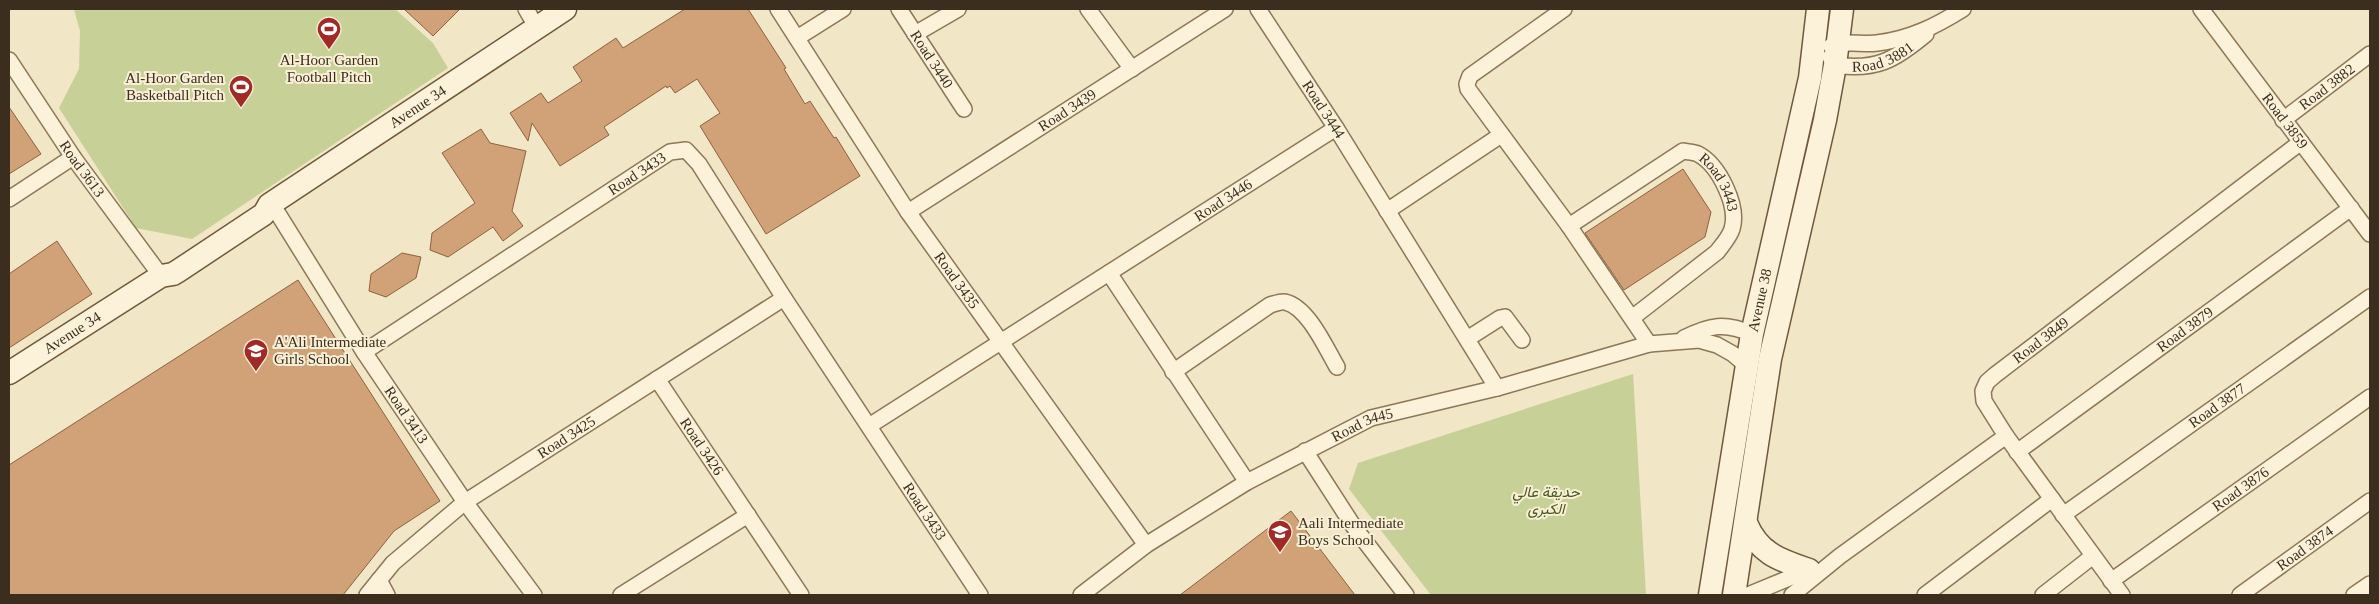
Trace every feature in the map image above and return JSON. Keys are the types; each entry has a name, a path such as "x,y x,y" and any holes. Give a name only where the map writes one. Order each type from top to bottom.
{"street":[{"name":"Avenue 34","path":"9,373 161,276 162,270 171,261 259,206 271,205 531,18 565,9"},
{"name":"Road 3435","path":"778,9 908,212 1146,545"},
{"path":"797,38 843,9"},
{"name":"Road 3440","path":"899,9 964,109"},
{"path":"915,34 958,9"},
{"path":"1088,9 1132,69"},
{"name":"Road 3439","path":"908,212 1225,9"},
{"name":"Road 3444","path":"1258,9 1336,128 1497,388"},
{"path":"1564,9 1470,76 1467,84 1468,89 1569,226 1649,344"},
{"name":"Avenue 38","path":"1734,595 1770,359 1825,120 1833,52 1842,9"},
{"name":"Road 3881","path":"1810,78 1833,52 1891,41 1916,34 1939,24 1964,9"},
{"name":"Road 3859","path":"2201,9 2370,234"},
{"name":"Avenue 38","path":"1710,595 1752,334 1810,78 1818,12"},
{"name":"Road 3881","path":"1818,12 1833,52 1854,67 1872,66 1891,60 1907,51 1939,24"},
{"name":"Road 3882","path":"2283,120 2370,54"},
{"name":"Road 3613","path":"9,60 73,157 161,276"},
{"name":"Road 3446","path":"1001,342 1336,128"},
{"path":"1387,211 1501,135"},
{"name":"Road 3849","path":"2122,595 2006,436 1984,401 1983,391 1988,382 2301,142"},
{"name":"Road 3433","path":"364,352 670,152 686,150 698,164 980,595"},
{"name":"Road 3443","path":"1569,226 1683,151 1698,153 1719,177 1730,195 1734,213 1733,228 1728,239 1717,252 1632,318"},
{"path":"9,199 73,157"},
{"name":"Road 3413","path":"271,205 364,352 465,502 534,595"},
{"name":"Road 3879","path":"2018,452 2351,208"},
{"path":"1109,272 1247,482"},
{"name":"Road 3877","path":"2064,515 2370,296"},
{"name":"Road 3425","path":"367,595 393,564 465,502 784,298"},
{"path":"1173,372 1270,305 1284,302 1297,307 1310,322 1337,367"},
{"path":"1467,339 1500,318 1506,318 1522,340"},
{"path":"1681,340 1700,330 1717,326 1736,326 1752,334 1770,359"},
{"path":"1681,340 1699,340 1716,345 1733,354 1747,366"},
{"name":"Road 3445","path":"1081,595 1146,545 1247,482 1371,418 1497,388 1649,344 1681,340"},
{"path":"869,426 1001,342"},
{"name":"Road 3426","path":"658,379 801,595"},
{"name":"Road 3876","path":"2112,581 2370,397"},
{"path":"1795,594 1840,556 2006,436"},
{"path":"1306,451 1354,528 1406,595"},
{"path":"1925,595 2052,499"},
{"name":"Road 3874","path":"2240,595 2370,501"},
{"path":"621,595 748,515"},
{"path":"1746,523 1750,532 1770,555 1809,570"},
{"path":"1748,595 1840,556"},
{"path":"2043,595 2093,556"},
{"path":"379,580 387,595"},
{"path":"2354,595 2370,584"}],"green space":[{"path":"74,9 395,9 433,43 448,68 192,239 136,228 59,108 79,69 80,31"},
{"name":"حديقة عالي الكبرى","path":"1633,374 1646,595 1431,595 1349,489 1358,463"}],"building":[{"path":"404,9 460,9 433,36"},
{"path":"685,9 748,9 786,68 784,69 805,104 810,101 834,138 836,137 860,176 766,234 700,126 720,113 697,79 675,93 670,86 667,88 666,86 604,127 609,135 560,166 532,123 528,141 510,113 541,93 548,103 582,81 573,67 616,38 623,48"},
{"path":"9,107 41,154 9,174"},
{"path":"481,129 490,143 526,151 512,211 523,226 503,241 493,227 448,257 430,250 432,233 475,203 442,153"},
{"path":"1683,169 1711,212 1705,237 1624,290 1585,233"},
{"path":"57,241 92,294 9,348 9,274"},
{"path":"402,253 421,257 416,278 386,297 369,291 371,274"},
{"name":"A'Ali Intermediate Girls School","path":"298,280 440,501 394,531 343,595 9,595 9,465"},
{"name":"Aali Intermediate Boys School","path":"1291,511 1355,595 1180,595"}],"place":[{"name":"Al-Hoor Garden Football Pitch","path":"329,50"},
{"name":"Al-Hoor Garden Basketball Pitch","path":"241,108"},
{"name":"A'Ali Intermediate Girls School","path":"256,372"},
{"name":"Aali Intermediate Boys School","path":"1280,553"}]}
